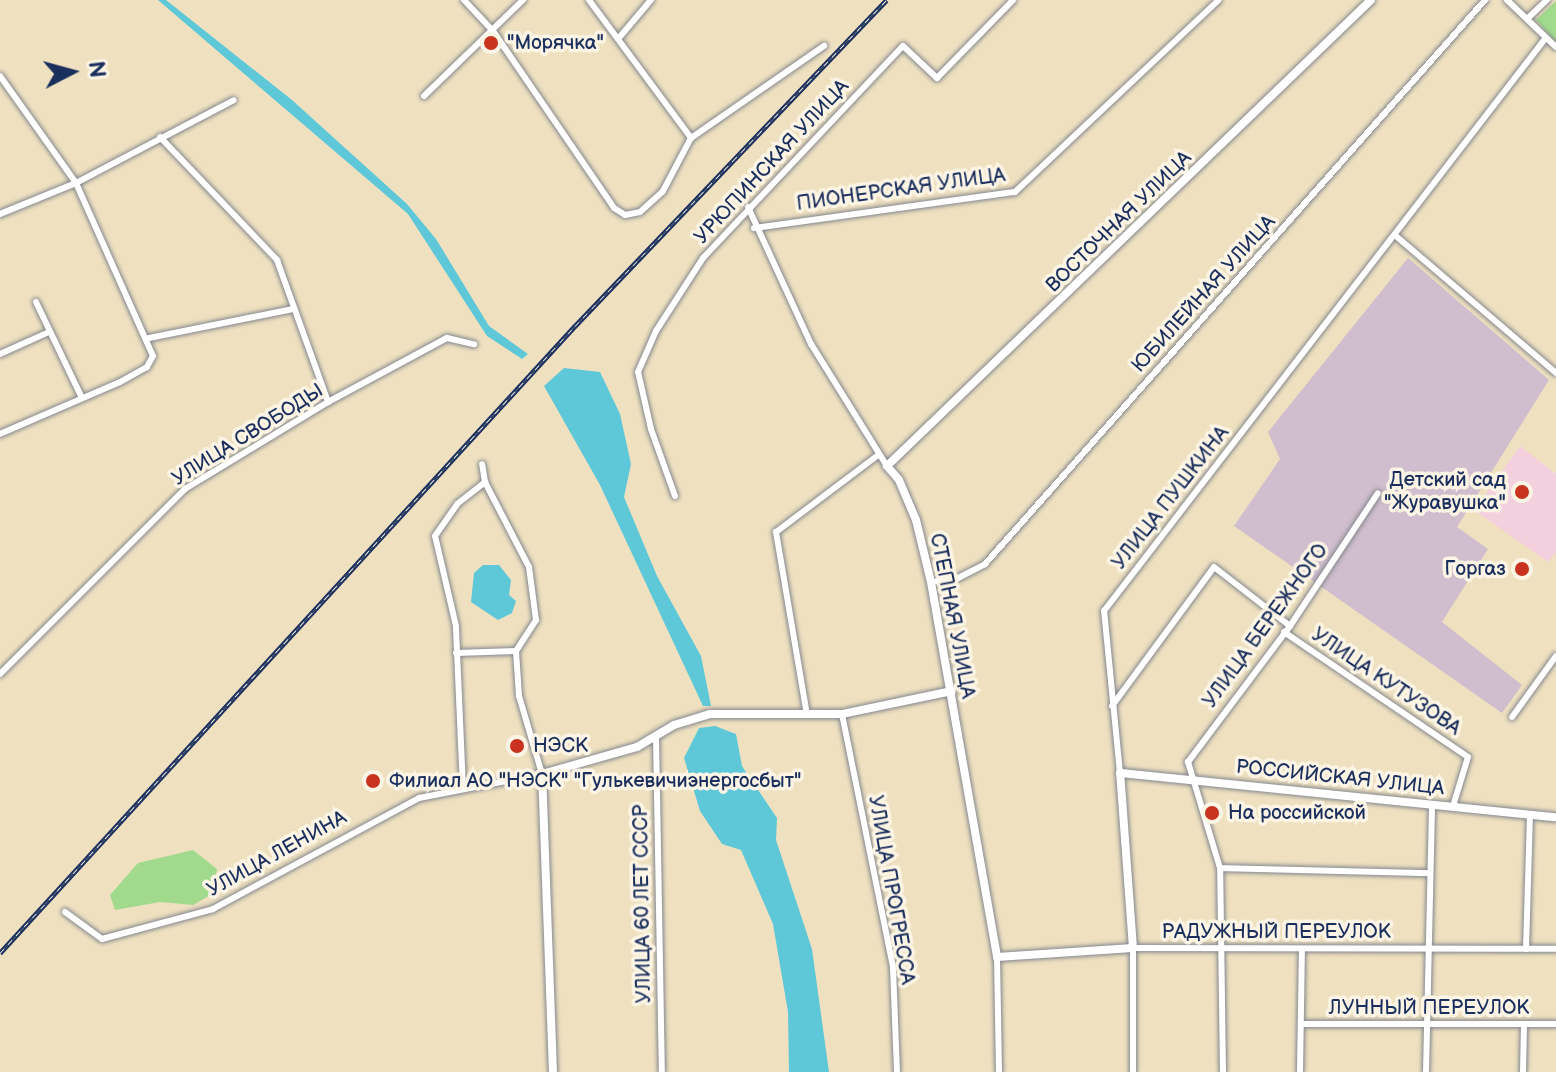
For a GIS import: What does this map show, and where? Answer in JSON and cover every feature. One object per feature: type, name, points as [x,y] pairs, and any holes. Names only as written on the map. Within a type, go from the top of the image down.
[{"type":"street","points":[[464,0],[493,31],[614,208],[625,215],[640,212],[663,191],[691,138],[824,46]]},
{"type":"street","points":[[424,96],[523,0]]},
{"type":"street","points":[[589,0],[691,138]]},
{"type":"street","points":[[618,39],[651,0]]},
{"type":"street","name":"УРЮПИНСКАЯ УЛИЦА","points":[[675,496],[641,394],[641,360],[703,258],[903,46],[937,78],[1013,0]]},
{"type":"street","name":"ПИОНЕРСКАЯ УЛИЦА","points":[[754,228],[1015,192],[1219,0]]},
{"type":"street","name":"ВОСТОЧНАЯ УЛИЦА","points":[[887,466],[1371,0]]},
{"type":"street","name":"ЮБИЛЕЙНАЯ УЛИЦА","points":[[931,582],[958,578],[985,564],[1485,0]]},
{"type":"street","points":[[1507,0],[1556,47]]},
{"type":"street","points":[[1527,19],[1547,0]]},
{"type":"street","name":"УЛИЦА ПУШКИНА","points":[[1133,1072],[1133,948],[1104,611],[1397,237],[1545,39]]},
{"type":"street","points":[[0,76],[76,183],[149,338],[153,356],[147,367],[0,434]]},
{"type":"street","points":[[0,214],[76,183],[234,100]]},
{"type":"street","points":[[160,137],[277,260],[328,402]]},
{"type":"street","name":"СТЕПНАЯ УЛИЦА","points":[[748,207],[754,228],[811,344],[877,456],[899,480],[916,520],[952,691],[997,957],[999,1072]]},
{"type":"street","points":[[1397,237],[1556,373]]},
{"type":"street","points":[[36,302],[82,398]]},
{"type":"street","points":[[149,338],[293,309]]},
{"type":"street","points":[[0,354],[49,332]]},
{"type":"street","name":"УЛИЦА СВОБОДЫ","points":[[0,674],[185,489],[328,402],[447,338],[474,344]]},
{"type":"street","points":[[808,717],[776,532],[877,456]]},
{"type":"street","points":[[482,464],[485,482],[529,567],[536,620],[516,651],[519,696],[542,774],[553,1072]]},
{"type":"street","points":[[463,789],[456,626],[435,536],[457,504],[485,482]]},
{"type":"street","name":"УЛИЦА БЕРЕЖНОГО","points":[[1189,779],[1188,762],[1290,626],[1378,493]]},
{"type":"street","name":"УЛИЦА КУТУЗОВА","points":[[1112,706],[1214,567],[1290,626]]},
{"type":"street","name":"УЛИЦА КУТУЗОВА","points":[[1284,632],[1468,757],[1453,806]]},
{"type":"street","points":[[456,653],[516,651]]},
{"type":"street","points":[[1512,717],[1556,656]]},
{"type":"street","name":"УЛИЦА ЛЕНИНА","points":[[65,912],[102,939],[213,909],[371,820],[419,798],[605,758],[710,714],[808,717],[842,714],[952,691]]},
{"type":"street","name":"УЛИЦА ПРОГРЕССА","points":[[842,714],[893,968],[897,1072]]},
{"type":"street","name":"УЛИЦА 60 ЛЕТ СССР","points":[[656,736],[662,1072]]},
{"type":"street","name":"РОССИЙСКАЯ УЛИЦА","points":[[1120,773],[1555,815]]},
{"type":"street","points":[[1189,779],[1220,868],[1223,1072]]},
{"type":"street","points":[[1426,1072],[1428,873],[1432,804]]},
{"type":"street","points":[[1526,949],[1530,814]]},
{"type":"street","points":[[1220,868],[1428,873]]},
{"type":"street","name":"РАДУЖНЫЙ ПЕРЕУЛОК","points":[[997,957],[1133,948],[1556,949]]},
{"type":"street","points":[[1300,1072],[1302,949]]},
{"type":"street","name":"ЛУННЫЙ ПЕРЕУЛОК","points":[[1301,1024],[1556,1024]]},
{"type":"street","points":[[1523,1072],[1524,1024]]},
{"type":"shaded area","points":[[1408,258],[1549,380],[1457,527],[1488,549],[1442,622],[1522,685],[1502,713],[1234,526],[1280,459],[1268,432]]},
{"type":"shaded area","name":"Детский сад \"Журавушка\"","points":[[1520,446],[1556,474],[1556,552],[1548,562],[1474,510]]},
{"type":"green space","points":[[1556,1],[1556,43],[1536,20]]},
{"type":"green space","points":[[193,850],[217,869],[212,894],[193,905],[160,902],[115,910],[110,895],[138,863]]},
{"type":"water","points":[[158,0],[166,0],[292,100],[407,204],[436,239],[489,326],[528,354],[522,359],[487,336],[408,214]]},
{"type":"water","points":[[564,368],[600,372],[620,414],[631,464],[624,497],[657,576],[701,656],[711,706],[703,706],[600,485],[544,386]]},
{"type":"water","points":[[483,565],[499,565],[511,580],[509,595],[516,601],[512,613],[498,620],[471,602],[474,573]]},
{"type":"water","points":[[715,726],[736,734],[742,766],[777,818],[776,840],[812,949],[829,1072],[789,1072],[788,1012],[773,924],[741,850],[722,844],[700,811],[684,758],[699,728]]},
{"type":"railway","points":[[0,953],[575,326],[887,0]]},
{"type":"place","name":"\"Морячка\"","points":[[491,43]]},
{"type":"place","name":"Детский сад \"Журавушка\"","points":[[1522,492]]},
{"type":"place","name":"Горгаз","points":[[1522,569]]},
{"type":"place","name":"НЭСК","points":[[517,746]]},
{"type":"place","name":"Филиал АО \"НЭСК\" \"Гулькевичиэнергосбыт\"","points":[[373,781]]},
{"type":"place","name":"На российской","points":[[1212,813]]}]
